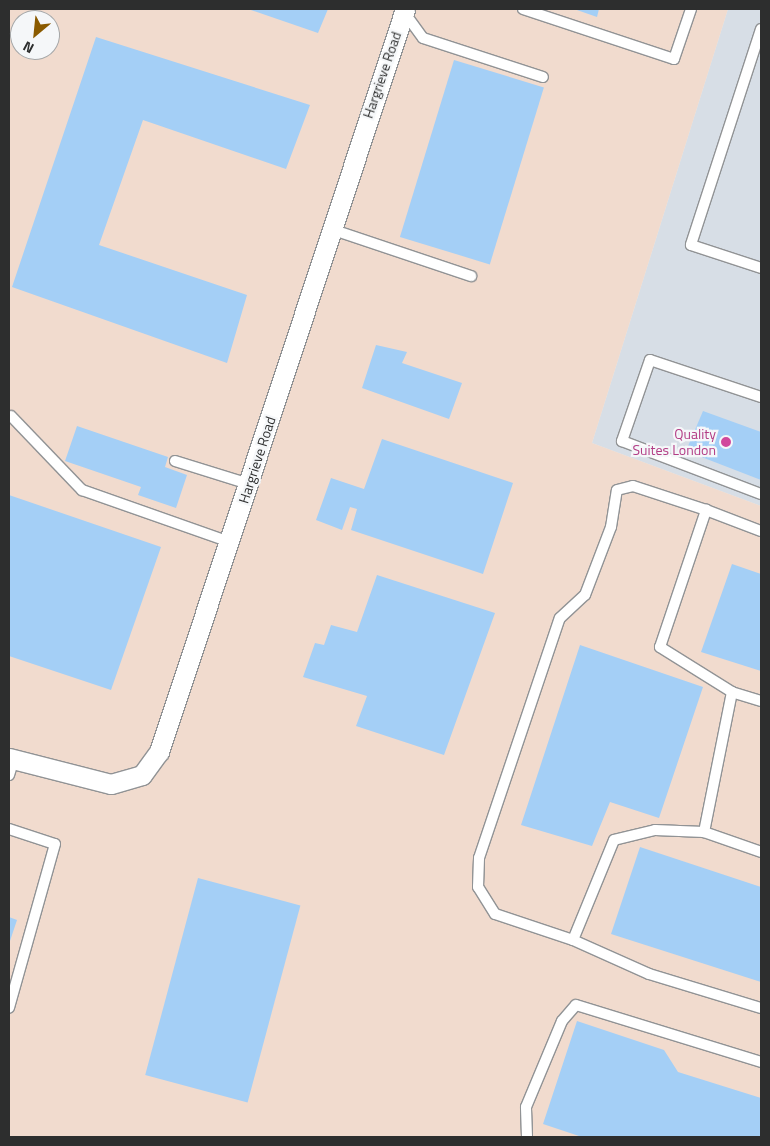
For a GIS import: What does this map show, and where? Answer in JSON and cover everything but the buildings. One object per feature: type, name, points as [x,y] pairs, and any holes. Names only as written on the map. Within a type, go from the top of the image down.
[{"type":"street","name":"Hargrieve Road","points":[[11,764],[111,784],[142,775],[159,752],[177,707],[331,229],[405,10]]},
{"type":"lane","points":[[524,9],[674,59],[691,9]]},
{"type":"lane","points":[[405,10],[414,30],[428,40],[543,77]]},
{"type":"lane","points":[[761,29],[691,245],[761,268]]},
{"type":"lane","points":[[331,229],[471,276]]},
{"type":"lane","points":[[761,397],[650,360],[622,441],[761,494]]},
{"type":"lane","points":[[10,416],[82,490],[230,542]]},
{"type":"lane","points":[[175,461],[249,484]]},
{"type":"lane","points":[[761,531],[706,510],[632,486],[617,490],[611,526],[585,595],[560,618],[479,858],[478,887],[495,914],[573,940],[648,974],[761,1008]]},
{"type":"lane","points":[[706,510],[660,647],[732,692],[761,701]]},
{"type":"lane","points":[[704,832],[732,692]]},
{"type":"lane","points":[[9,830],[55,844],[9,1008]]},
{"type":"lane","points":[[573,940],[614,840],[655,830],[704,832],[761,852]]},
{"type":"lane","points":[[527,1137],[526,1107],[562,1021],[576,1004],[761,1062]]},
{"type":"shaded area","points":[[9,9],[728,9],[592,443],[761,506],[761,1137],[9,1137]]},
{"type":"shaded area","points":[[728,9],[761,9],[761,506],[592,443]]},
{"type":"place","name":"Quality Suites London","points":[[726,442]]}]
